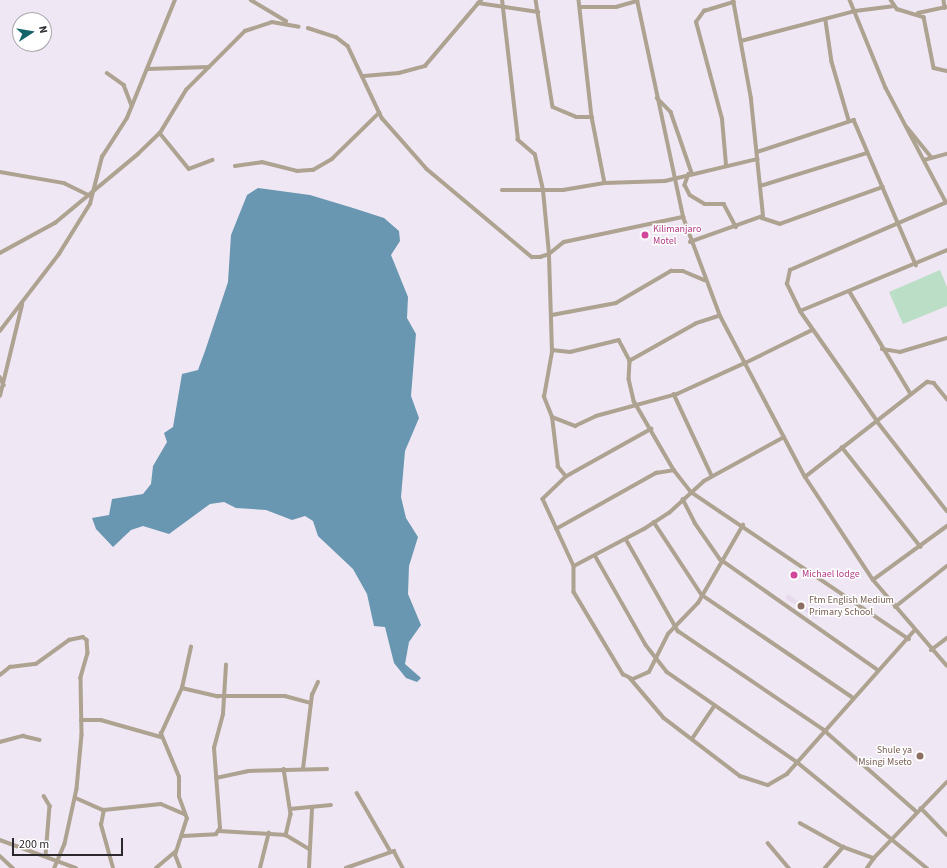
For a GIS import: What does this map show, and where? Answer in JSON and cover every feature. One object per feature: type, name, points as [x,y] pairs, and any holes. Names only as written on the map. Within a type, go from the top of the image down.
[{"type":"street","points":[[0,331],[59,254],[96,189],[102,157],[132,107],[175,0]]},
{"type":"street","points":[[251,0],[288,23],[299,27]]},
{"type":"street","points":[[502,0],[518,140],[535,155],[543,190],[549,254],[552,315],[552,350],[544,396],[552,417],[557,463],[566,477]]},
{"type":"street","points":[[536,0],[553,107],[576,117],[592,117]]},
{"type":"street","points":[[579,0],[581,7],[592,117],[605,183]]},
{"type":"street","points":[[850,0],[886,88],[946,202],[790,270],[787,284],[800,312],[812,330],[877,421],[947,511]]},
{"type":"street","points":[[891,0],[893,6]]},
{"type":"street","points":[[741,41],[826,21],[855,11],[893,6],[918,13],[946,7],[944,0]]},
{"type":"street","points":[[364,76],[399,73],[425,66],[480,1],[538,12]]},
{"type":"street","points":[[581,7],[616,7],[637,1],[683,217],[690,242],[704,280],[720,316],[805,477],[874,580],[914,631],[947,666]]},
{"type":"street","points":[[726,164],[722,119],[696,22],[700,14],[733,1],[741,41],[757,152],[762,218]]},
{"type":"street","points":[[918,13],[926,22],[934,68],[947,71]]},
{"type":"street","points":[[826,21],[832,62],[849,120],[856,124],[867,153],[899,223],[916,265]]},
{"type":"street","points":[[0,252],[39,233],[89,195],[160,134],[186,90],[253,26],[288,23]]},
{"type":"street","points":[[308,28],[342,40],[354,52],[379,113],[427,168],[532,257],[549,254],[564,242],[683,217]]},
{"type":"street","points":[[147,69],[210,67]]},
{"type":"street","points":[[107,73],[124,85],[132,107]]},
{"type":"street","points":[[657,98],[671,112],[690,174],[684,184],[690,195],[705,204],[724,204],[736,227]]},
{"type":"street","points":[[235,166],[262,162],[297,171],[313,170],[332,159],[379,113]]},
{"type":"street","points":[[757,152],[849,120]]},
{"type":"street","points":[[906,126],[931,157]]},
{"type":"street","points":[[160,134],[189,169],[212,160]]},
{"type":"street","points":[[760,186],[867,153]]},
{"type":"street","points":[[924,160],[947,154]]},
{"type":"street","points":[[502,190],[543,190],[605,183],[674,179],[726,164],[757,159]]},
{"type":"street","points":[[0,172],[64,183],[89,195]]},
{"type":"street","points":[[690,242],[762,218],[780,224],[883,187]]},
{"type":"street","points":[[800,312],[916,265],[947,250]]},
{"type":"street","points":[[552,315],[616,303],[670,271],[683,271],[704,280]]},
{"type":"street","points":[[850,292],[882,349],[911,394]]},
{"type":"street","points":[[0,396],[4,386],[22,303]]},
{"type":"street","points":[[630,361],[696,324],[720,316]]},
{"type":"street","points":[[552,417],[575,426],[596,416],[674,394],[745,363],[812,330]]},
{"type":"street","points":[[882,349],[900,352],[947,338]]},
{"type":"street","points":[[552,350],[570,352],[619,340],[630,361],[630,387],[637,405],[674,470],[691,492],[743,525],[910,639]]},
{"type":"street","points":[[0,377],[4,386]]},
{"type":"street","points":[[805,477],[911,394],[930,381],[947,399]]},
{"type":"street","points":[[674,394],[712,476]]},
{"type":"street","points":[[652,429],[566,477],[543,499],[574,566],[574,592],[615,665],[630,678],[647,702],[692,739],[740,776],[764,786],[777,782],[797,762],[852,697],[910,639],[914,631]]},
{"type":"street","points":[[574,566],[596,557],[654,522],[712,476],[784,437]]},
{"type":"street","points":[[842,447],[921,547]]},
{"type":"street","points":[[556,529],[655,474],[674,470]]},
{"type":"street","points":[[683,498],[695,523],[720,559],[878,670]]},
{"type":"street","points":[[654,522],[702,595],[852,697]]},
{"type":"street","points":[[630,678],[643,676],[656,660],[675,627],[702,595],[720,559],[743,525]]},
{"type":"street","points":[[874,580],[921,547],[947,526]]},
{"type":"street","points":[[626,539],[675,627],[824,730],[917,812]]},
{"type":"street","points":[[596,557],[656,660],[667,672],[714,706],[797,762],[891,841],[927,868]]},
{"type":"street","points":[[895,607],[947,566]]},
{"type":"street","points":[[0,675],[10,667],[36,664],[69,640],[84,637],[88,648],[81,674],[81,720],[76,798],[55,868]]},
{"type":"street","points":[[931,650],[947,638]]},
{"type":"street","points":[[156,868],[175,852],[183,836],[185,814],[179,796],[179,777],[161,737],[182,688],[192,647]]},
{"type":"street","points":[[219,831],[214,748],[224,696],[226,665]]},
{"type":"street","points":[[303,769],[311,703],[318,682]]},
{"type":"street","points":[[182,688],[224,696],[284,696],[311,703]]},
{"type":"street","points":[[692,739],[714,706]]},
{"type":"street","points":[[81,720],[101,720],[161,737]]},
{"type":"street","points":[[0,742],[23,736],[40,740]]},
{"type":"street","points":[[216,778],[284,769],[327,768]]},
{"type":"street","points":[[284,769],[290,809],[286,835]]},
{"type":"street","points":[[867,868],[874,858],[947,782]]},
{"type":"street","points":[[357,792],[361,804],[391,852]]},
{"type":"street","points":[[44,796],[50,806],[46,856]]},
{"type":"street","points":[[76,798],[103,810],[161,804],[185,814]]},
{"type":"street","points":[[290,809],[331,805]]},
{"type":"street","points":[[309,868],[312,808]]},
{"type":"street","points":[[921,808],[947,835]]},
{"type":"street","points":[[103,810],[101,825],[113,868]]},
{"type":"street","points":[[800,823],[843,847],[874,858]]},
{"type":"street","points":[[183,836],[219,831],[269,833],[286,835],[309,849]]},
{"type":"street","points":[[260,868],[269,833]]},
{"type":"street","points":[[0,840],[76,868]]},
{"type":"street","points":[[768,843],[789,868]]},
{"type":"street","points":[[826,868],[843,847]]},
{"type":"street","points":[[175,852],[180,868]]},
{"type":"street","points":[[346,868],[391,852],[396,852],[404,868]]},
{"type":"street","points":[[0,856],[13,868]]},
{"type":"shaded area","name":"Ftm English Medium Primary School","points":[[788,594],[815,613],[820,605],[824,608],[816,619],[785,598]]},
{"type":"green space","points":[[940,270],[947,287],[947,306],[903,324],[889,292]]},
{"type":"water","points":[[258,188],[310,195],[353,208],[384,218],[399,231],[400,241],[391,255],[408,297],[407,318],[416,334],[411,396],[419,418],[405,451],[401,497],[406,518],[418,537],[409,566],[408,594],[421,625],[409,642],[405,664],[421,678],[417,682],[406,678],[394,663],[385,627],[374,626],[367,594],[353,569],[318,536],[313,521],[305,516],[292,520],[266,510],[236,508],[224,502],[210,504],[169,534],[143,526],[131,530],[113,547],[96,529],[92,518],[109,515],[112,499],[143,494],[151,484],[153,466],[167,442],[164,433],[173,427],[182,374],[198,370],[228,282],[231,235],[247,195]]},
{"type":"place","name":"Kilimanjaro Motel","points":[[645,235]]},
{"type":"place","name":"Michael lodge","points":[[794,575]]},
{"type":"place","name":"Ftm English Medium Primary School","points":[[801,606]]},
{"type":"place","name":"Shule ya Msingi Mseto","points":[[920,756]]}]
